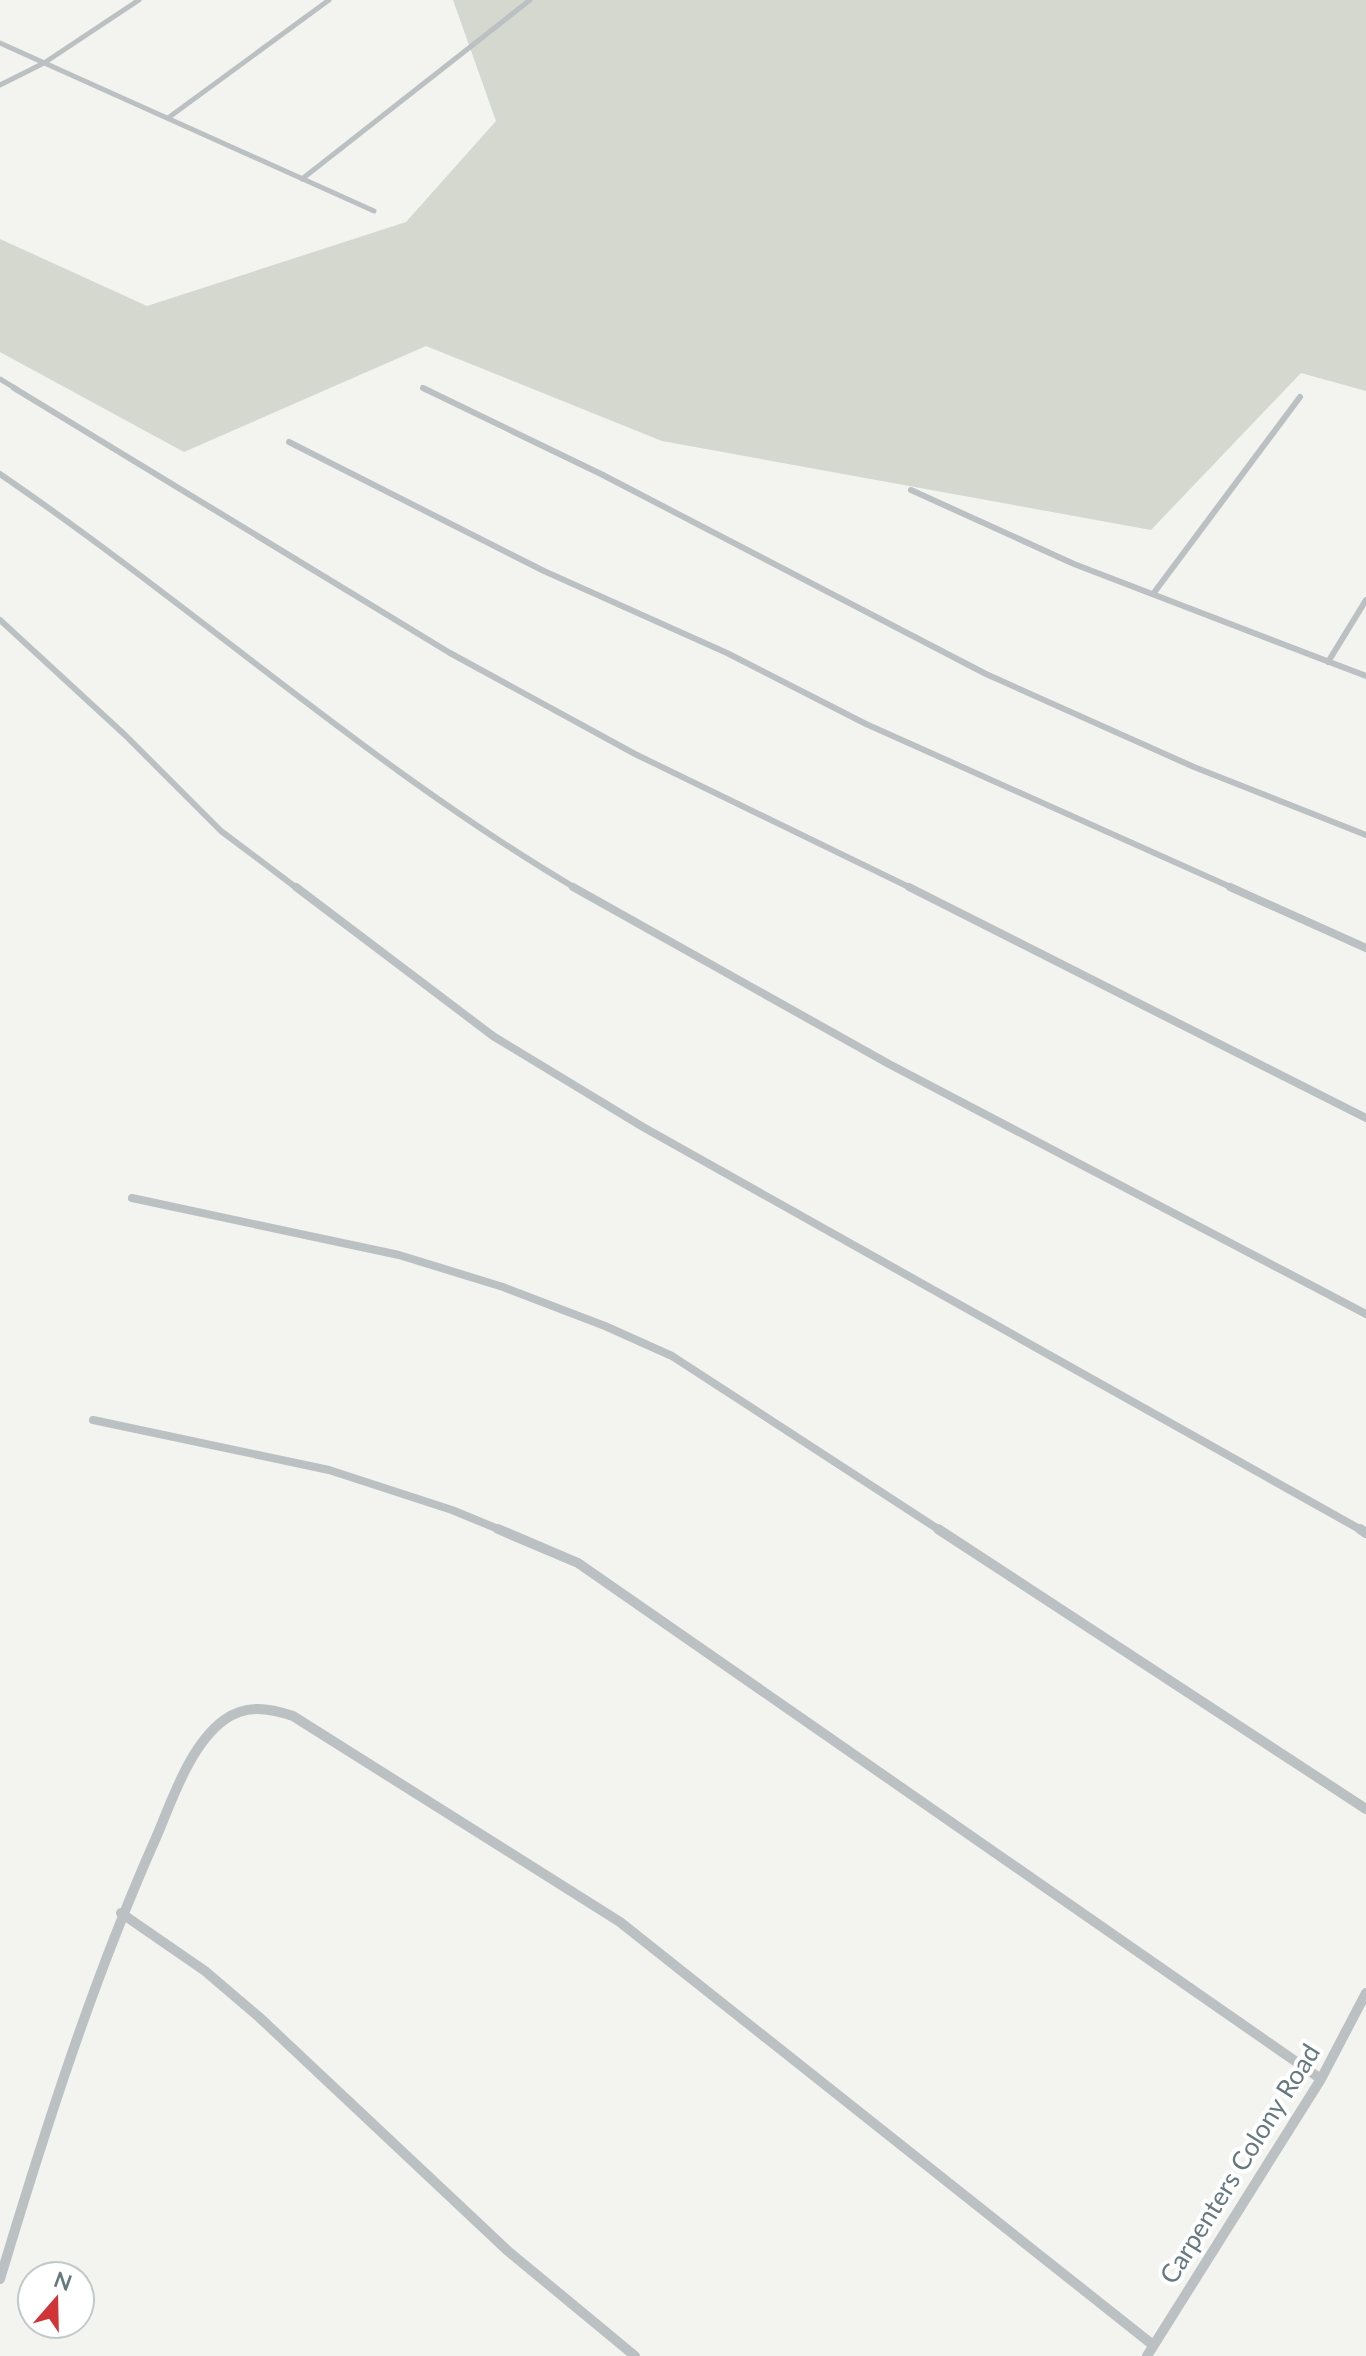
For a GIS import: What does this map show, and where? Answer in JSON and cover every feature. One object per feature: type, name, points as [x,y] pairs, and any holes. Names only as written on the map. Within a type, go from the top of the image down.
[{"type":"street","points":[[0,85],[44,63],[139,0]]},
{"type":"street","points":[[168,118],[329,0]]},
{"type":"street","points":[[302,179],[530,0]]},
{"type":"street","points":[[0,43],[374,211]]},
{"type":"street","points":[[0,379],[450,653],[635,754],[807,836],[1366,1118]]},
{"type":"street","points":[[423,388],[644,496],[986,674],[1194,767],[1366,835]]},
{"type":"street","points":[[1153,594],[1300,397]]},
{"type":"street","points":[[289,442],[544,571],[727,653],[866,724],[1366,948]]},
{"type":"street","points":[[0,474],[133,567],[365,749],[492,838],[616,912],[874,1057],[1366,1314]]},
{"type":"street","points":[[911,490],[1074,564],[1366,676]]},
{"type":"street","points":[[1328,662],[1366,600]]},
{"type":"street","points":[[0,620],[125,735],[221,831],[493,1036],[643,1127],[1366,1533]]},
{"type":"street","points":[[132,1198],[397,1255],[503,1286],[597,1320],[672,1356],[1366,1809]]},
{"type":"street","points":[[93,1420],[329,1470],[452,1510],[578,1563],[1321,2079]]},
{"type":"street","points":[[0,2279],[30,2176],[121,1913],[175,1796],[215,1728],[244,1707],[268,1707],[293,1716],[620,1922],[1150,2350]]},
{"type":"street","points":[[121,1913],[205,1971],[259,2017],[508,2251],[635,2356]]},
{"type":"street","name":"Carpenters Colony Road","points":[[1150,2350],[1321,2079],[1366,1993]]},
{"type":"shaded area","points":[[453,0],[1366,0],[1366,391],[1301,373],[1151,530],[662,441],[426,346],[184,452],[0,352],[0,239],[147,306],[406,222],[496,121]]}]
